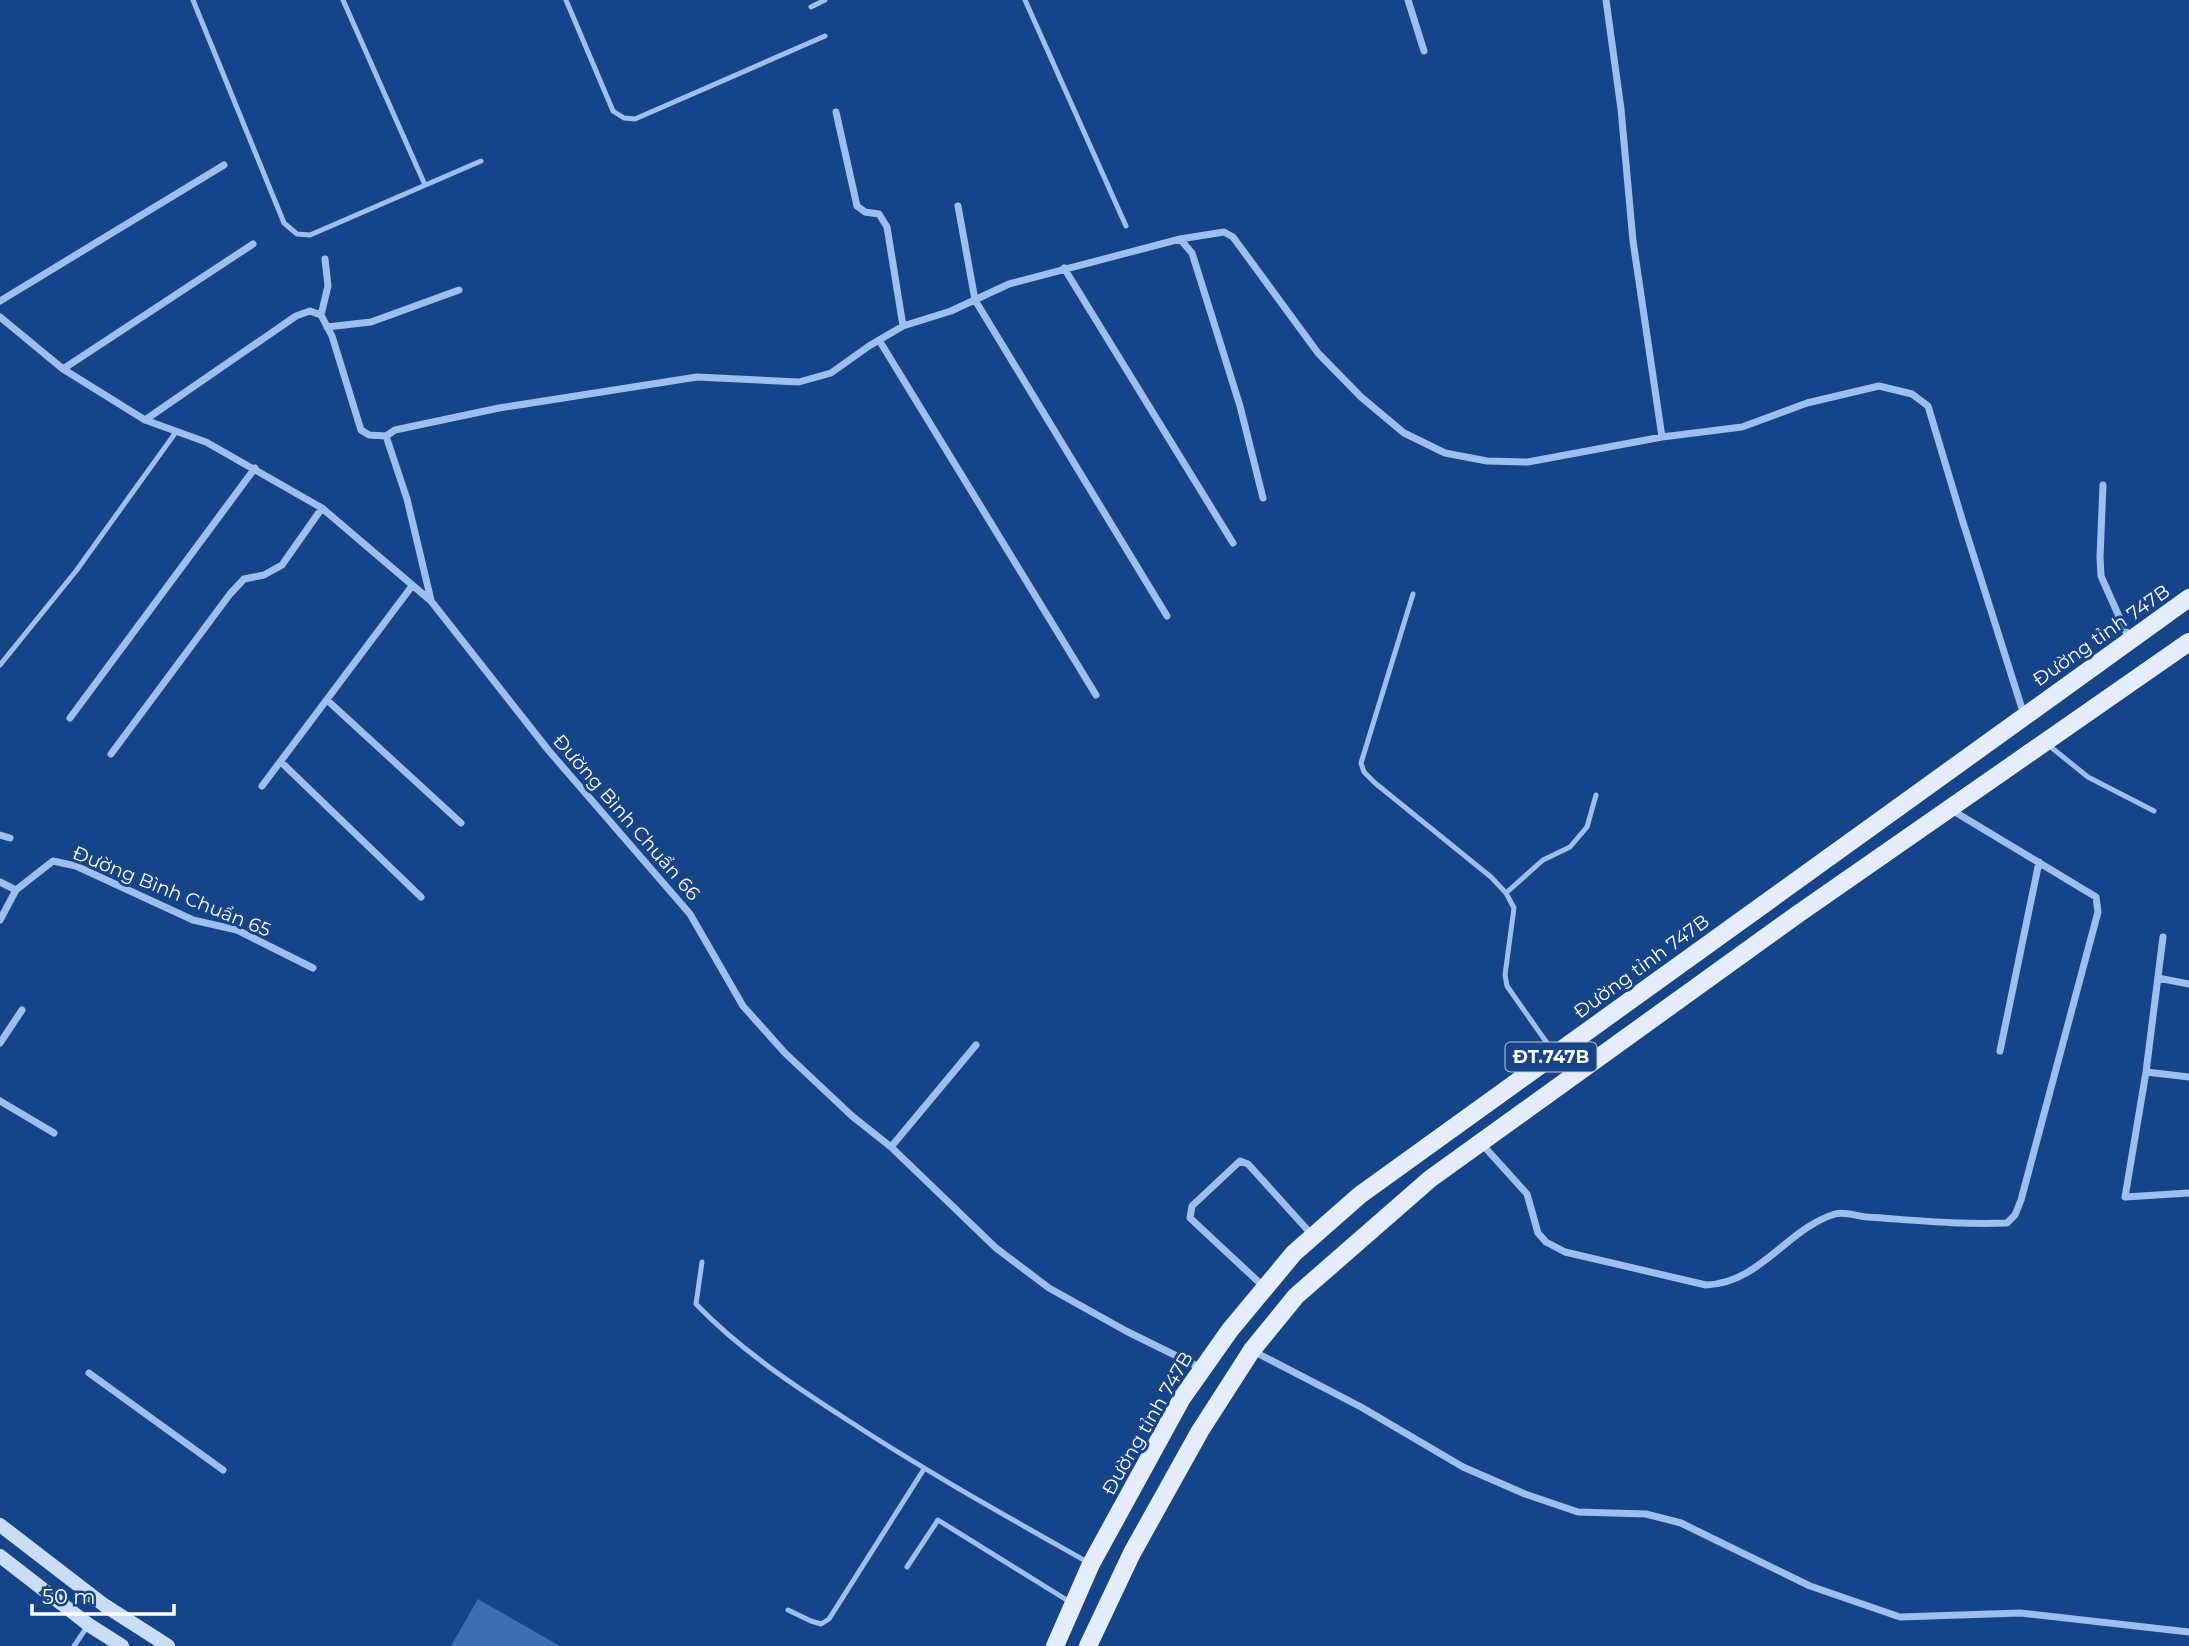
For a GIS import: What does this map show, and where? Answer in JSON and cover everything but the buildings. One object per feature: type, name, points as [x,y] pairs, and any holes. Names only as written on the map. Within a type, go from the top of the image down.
[{"type":"main road","name":"Đường tỉnh 747B","points":[[1055,1646],[1091,1564],[1182,1398],[1230,1330],[1294,1253],[1360,1195],[2189,598]]},
{"type":"main road","name":"ĐT.747B","points":[[1089,1646],[1132,1553],[1200,1431],[1252,1350],[1305,1288],[1430,1179],[1759,942],[2189,642]]},
{"type":"main road","points":[[1743,918],[1759,942]]},
{"type":"main road","points":[[0,1525],[104,1605],[168,1646]]},
{"type":"main road","points":[[0,1556],[89,1625],[122,1646]]},
{"type":"street","points":[[1408,0],[1424,51]]},
{"type":"street","points":[[1606,0],[1621,109],[1633,241],[1662,438]]},
{"type":"street","points":[[836,112],[857,206],[865,212],[879,214],[887,227],[903,326]]},
{"type":"street","points":[[0,301],[224,165]]},
{"type":"street","points":[[958,206],[975,300],[1167,616]]},
{"type":"street","points":[[145,421],[296,316],[310,312],[321,316],[327,327],[361,430],[369,435],[386,436],[394,430],[499,408],[697,377],[799,382],[831,373],[903,326],[951,311],[1009,284],[1180,239],[1224,232],[1233,237],[1318,353],[1361,397],[1404,433],[1445,453],[1486,461],[1528,462],[1742,427],[1807,403],[1867,387],[1891,387],[1919,398],[1928,406],[2024,715]]},
{"type":"street","points":[[1180,239],[1192,253],[1240,406],[1264,498]]},
{"type":"street","points":[[64,369],[253,244]]},
{"type":"street","points":[[321,316],[328,286],[325,259]]},
{"type":"street","points":[[1064,268],[1233,543]]},
{"type":"street","points":[[327,327],[339,328],[371,322],[459,290]]},
{"type":"street","name":"Đường Bình Chuẩn 66","points":[[1,320],[64,369],[145,421],[206,442],[322,508],[431,601],[549,751],[690,914],[743,1006],[785,1053],[852,1116],[891,1147],[996,1248],[1049,1287],[1126,1331],[1202,1369]]},
{"type":"street","points":[[879,340],[1096,695]]},
{"type":"street","points":[[386,436],[407,499],[431,601]]},
{"type":"street","points":[[70,718],[255,468]]},
{"type":"street","points":[[2103,485],[2099,556],[2101,576],[2130,640]]},
{"type":"street","points":[[111,754],[230,594],[244,579],[264,575],[282,565],[322,508]]},
{"type":"street","points":[[262,786],[412,586]]},
{"type":"street","points":[[327,700],[461,822]]},
{"type":"street","points":[[281,762],[421,897]]},
{"type":"street","points":[[1480,1143],[1527,1194],[1538,1233],[1546,1242],[1565,1252],[1706,1285],[1735,1280],[1819,1219],[1839,1212],[1860,1217],[2007,1223],[2015,1215],[2021,1200],[2098,912],[2096,897],[1950,808]]},
{"type":"street","points":[[0,835],[10,838]]},
{"type":"street","name":"Đường Bình Chuẩn 65","points":[[0,920],[16,890],[53,861],[76,866],[193,920],[237,930],[313,968]]},
{"type":"street","points":[[2000,1051],[2039,862]]},
{"type":"street","points":[[0,882],[16,890]]},
{"type":"street","points":[[2163,937],[2146,1072],[2125,1197],[2189,1194]]},
{"type":"street","points":[[2158,978],[2189,984]]},
{"type":"street","points":[[0,1043],[22,1010]]},
{"type":"street","points":[[891,1147],[976,1045]]},
{"type":"street","points":[[2146,1072],[2189,1077]]},
{"type":"street","points":[[0,1101],[54,1133]]},
{"type":"street","points":[[1265,1288],[1189,1218],[1192,1206],[1199,1198],[1240,1161],[1248,1164],[1313,1236]]},
{"type":"street","points":[[1252,1350],[1361,1407],[1463,1467],[1525,1494],[1578,1512],[1646,1514],[1681,1523],[1810,1586],[1900,1617],[2020,1613],[2189,1632]]},
{"type":"street","points":[[89,1373],[223,1470]]},
{"type":"lane","points":[[193,0],[284,223],[292,232],[310,235],[481,161]]},
{"type":"lane","points":[[343,0],[425,185]]},
{"type":"lane","points":[[566,0],[613,111],[624,118],[635,119],[825,36]]},
{"type":"lane","points":[[811,7],[825,0]]},
{"type":"lane","points":[[1025,0],[1126,226]]},
{"type":"lane","points":[[0,665],[76,570],[176,432]]},
{"type":"lane","points":[[1413,594],[1361,763],[1364,772],[1375,783],[1506,892],[1514,908],[1507,986],[1555,1054]]},
{"type":"lane","points":[[2045,742],[2088,777],[2154,811]]},
{"type":"lane","points":[[1506,892],[1543,860],[1570,846],[1587,827],[1596,795]]},
{"type":"lane","points":[[702,1262],[696,1304],[712,1321],[795,1387],[924,1469],[1091,1564]]},
{"type":"lane","points":[[788,1610],[811,1622],[821,1624],[829,1619],[924,1469]]},
{"type":"lane","points":[[906,1567],[938,1520],[1073,1604]]},
{"type":"lane","points":[[74,1646],[89,1625]]}]
